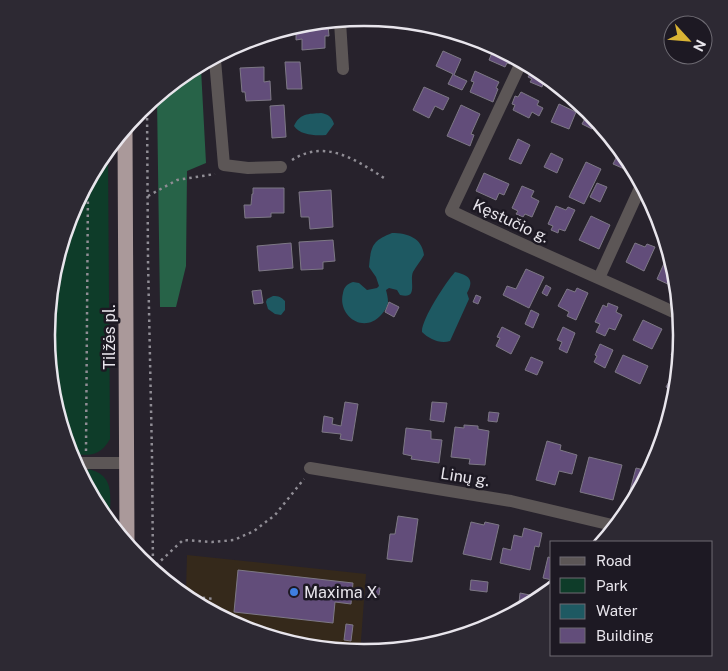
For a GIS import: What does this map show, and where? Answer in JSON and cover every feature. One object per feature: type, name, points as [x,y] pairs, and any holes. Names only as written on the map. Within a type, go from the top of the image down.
[{"type":"highway","name":"Tilžės pl.","points":[[125,139],[127,534]]},
{"type":"street","points":[[340,27],[343,69]]},
{"type":"street","points":[[215,64],[224,165],[248,168],[281,167]]},
{"type":"street","name":"Kęstučio g.","points":[[519,68],[451,211],[673,312]]},
{"type":"street","points":[[599,278],[638,193]]},
{"type":"street","points":[[82,463],[127,463]]},
{"type":"street","name":"Linų g.","points":[[310,468],[510,500],[609,524]]},
{"type":"path","points":[[147,115],[152,561]]},
{"type":"path","points":[[281,167],[297,157],[317,151],[339,153],[354,159],[384,178]]},
{"type":"path","points":[[148,196],[177,180],[215,174]]},
{"type":"path","points":[[80,458],[88,198]]},
{"type":"path","points":[[157,565],[183,540],[212,542],[234,540],[254,531],[275,515],[302,483],[310,468]]},
{"type":"path","points":[[198,596],[215,599]]},
{"type":"shaded area","points":[[187,555],[366,574],[361,645],[304,639],[265,628],[227,613],[186,589]]},
{"type":"green space","points":[[201,73],[206,163],[187,171],[186,266],[176,307],[160,307],[157,106]]},
{"type":"green space","points":[[108,163],[110,439],[98,452],[88,455],[78,454],[65,416],[55,356],[55,315],[65,255],[71,236],[96,181]]},
{"type":"green space","points":[[88,469],[97,472],[107,481],[110,494],[110,511],[96,490],[88,474]]},
{"type":"water","points":[[321,113],[329,116],[334,124],[326,135],[304,133],[294,126],[302,116]]},
{"type":"water","points":[[392,233],[409,235],[423,249],[424,255],[413,272],[411,292],[406,296],[400,295],[397,290],[389,288],[386,290],[388,304],[382,314],[374,321],[359,323],[353,320],[344,309],[342,301],[344,289],[353,282],[359,283],[367,290],[379,286],[376,277],[369,267],[372,249],[376,242]]},
{"type":"water","points":[[455,272],[469,278],[470,284],[467,293],[469,299],[450,341],[431,339],[422,332],[425,319]]},
{"type":"water","points":[[273,296],[280,297],[285,301],[285,310],[281,315],[275,314],[268,309],[267,299]]},
{"type":"building","points":[[328,29],[329,36],[325,36],[325,48],[302,50],[302,39],[296,40],[296,34]]},
{"type":"building","points":[[443,51],[461,59],[454,75],[467,81],[462,90],[448,84],[453,74],[436,66]]},
{"type":"building","points":[[492,54],[510,63],[507,63],[505,67],[489,60]]},
{"type":"building","points":[[285,62],[300,62],[302,89],[287,89]]},
{"type":"building","points":[[264,67],[264,82],[270,81],[271,100],[246,101],[245,92],[242,92],[240,68]]},
{"type":"building","points":[[475,71],[499,82],[493,102],[470,92],[474,82],[471,81]]},
{"type":"building","points":[[530,74],[545,85],[543,84],[542,87],[530,82],[532,79],[528,77]]},
{"type":"building","points":[[424,87],[449,98],[443,110],[435,106],[429,118],[413,110]]},
{"type":"building","points":[[521,92],[539,101],[537,105],[543,108],[539,116],[532,112],[529,118],[513,110],[515,105],[512,104],[515,96],[518,97]]},
{"type":"building","points":[[559,104],[576,112],[569,129],[551,122]]},
{"type":"building","points":[[284,105],[286,137],[272,138],[270,106]]},
{"type":"building","points":[[461,105],[480,114],[471,134],[474,135],[470,146],[447,136]]},
{"type":"building","points":[[585,119],[593,127],[592,129],[582,124]]},
{"type":"building","points":[[518,139],[530,145],[521,164],[509,159]]},
{"type":"building","points":[[551,153],[563,159],[557,173],[544,167]]},
{"type":"building","points":[[616,157],[624,169],[613,164]]},
{"type":"building","points":[[586,162],[601,169],[584,204],[569,197]]},
{"type":"building","points":[[484,173],[509,184],[504,195],[499,193],[496,200],[476,191]]},
{"type":"building","points":[[597,183],[607,187],[600,202],[590,197]]},
{"type":"building","points":[[522,186],[534,191],[531,197],[539,201],[532,217],[525,214],[523,217],[516,214],[518,211],[512,208]]},
{"type":"building","points":[[253,188],[284,188],[284,213],[271,213],[271,217],[245,218],[244,205],[251,205]]},
{"type":"building","points":[[331,190],[333,227],[310,229],[309,217],[301,217],[299,192]]},
{"type":"building","points":[[556,206],[566,210],[568,207],[575,210],[565,231],[559,229],[558,233],[551,230],[553,226],[548,224]]},
{"type":"building","points":[[591,216],[610,225],[599,249],[579,240]]},
{"type":"building","points":[[333,240],[335,261],[323,262],[323,269],[301,270],[299,242]]},
{"type":"building","points":[[291,243],[293,268],[259,271],[257,246]]},
{"type":"building","points":[[635,243],[645,247],[647,244],[655,247],[644,271],[626,262]]},
{"type":"building","points":[[664,262],[669,285],[657,279]]},
{"type":"building","points":[[526,269],[544,277],[529,308],[503,295],[507,286],[516,289]]},
{"type":"building","points":[[546,285],[551,288],[547,296],[542,293]]},
{"type":"building","points":[[577,288],[588,293],[576,320],[567,316],[569,312],[558,306],[567,289],[575,292]]},
{"type":"building","points":[[261,290],[263,303],[254,304],[252,291]]},
{"type":"building","points":[[476,295],[481,297],[478,304],[473,302]]},
{"type":"building","points":[[389,302],[399,307],[394,317],[385,312]]},
{"type":"building","points":[[608,303],[618,307],[616,312],[622,315],[615,330],[609,328],[605,336],[596,332],[600,324],[595,322],[603,305],[607,307]]},
{"type":"building","points":[[531,310],[539,314],[533,328],[525,324]]},
{"type":"building","points":[[643,320],[662,329],[652,349],[633,340]]},
{"type":"building","points":[[502,327],[520,336],[511,354],[496,346],[500,338],[497,337]]},
{"type":"building","points":[[563,327],[575,333],[567,353],[559,349],[562,342],[557,340]]},
{"type":"building","points":[[600,344],[613,350],[605,368],[594,362]]},
{"type":"building","points":[[623,355],[648,366],[640,384],[615,372]]},
{"type":"building","points":[[531,357],[543,362],[537,375],[525,370]]},
{"type":"building","points":[[345,402],[358,404],[352,441],[340,439],[341,434],[322,432],[324,416],[333,418],[332,424],[341,426]]},
{"type":"building","points":[[432,402],[447,403],[444,422],[430,420]]},
{"type":"building","points":[[489,412],[499,413],[497,422],[488,421]]},
{"type":"building","points":[[464,425],[478,426],[478,429],[489,431],[485,465],[469,464],[470,459],[451,457],[455,427],[464,428]]},
{"type":"building","points":[[406,428],[431,431],[431,439],[442,440],[439,463],[411,459],[412,456],[403,454]]},
{"type":"building","points":[[547,441],[561,445],[560,450],[577,455],[572,474],[559,471],[555,485],[536,480]]},
{"type":"building","points":[[589,457],[622,465],[613,500],[580,492]]},
{"type":"building","points":[[636,468],[642,470],[632,490],[629,494]]},
{"type":"building","points":[[398,516],[418,519],[412,562],[387,559],[390,534],[395,534]]},
{"type":"building","points":[[471,522],[484,525],[485,522],[499,525],[491,560],[463,554]]},
{"type":"building","points":[[524,528],[542,533],[539,547],[535,546],[530,570],[500,563],[503,548],[511,550],[514,535],[522,537]]},
{"type":"building","points":[[548,557],[550,558],[550,580],[543,578]]},
{"type":"building","name":"Maxima X","points":[[238,570],[353,583],[351,604],[335,602],[333,623],[234,612]]},
{"type":"building","points":[[471,580],[488,582],[487,592],[470,590]]},
{"type":"building","points":[[371,587],[380,588],[379,595],[370,593]]},
{"type":"building","points":[[520,593],[530,595],[530,597],[519,603]]},
{"type":"building","points":[[346,624],[353,625],[351,641],[344,640]]},
{"type":"place","name":"Maxima X","points":[[294,592]]}]
